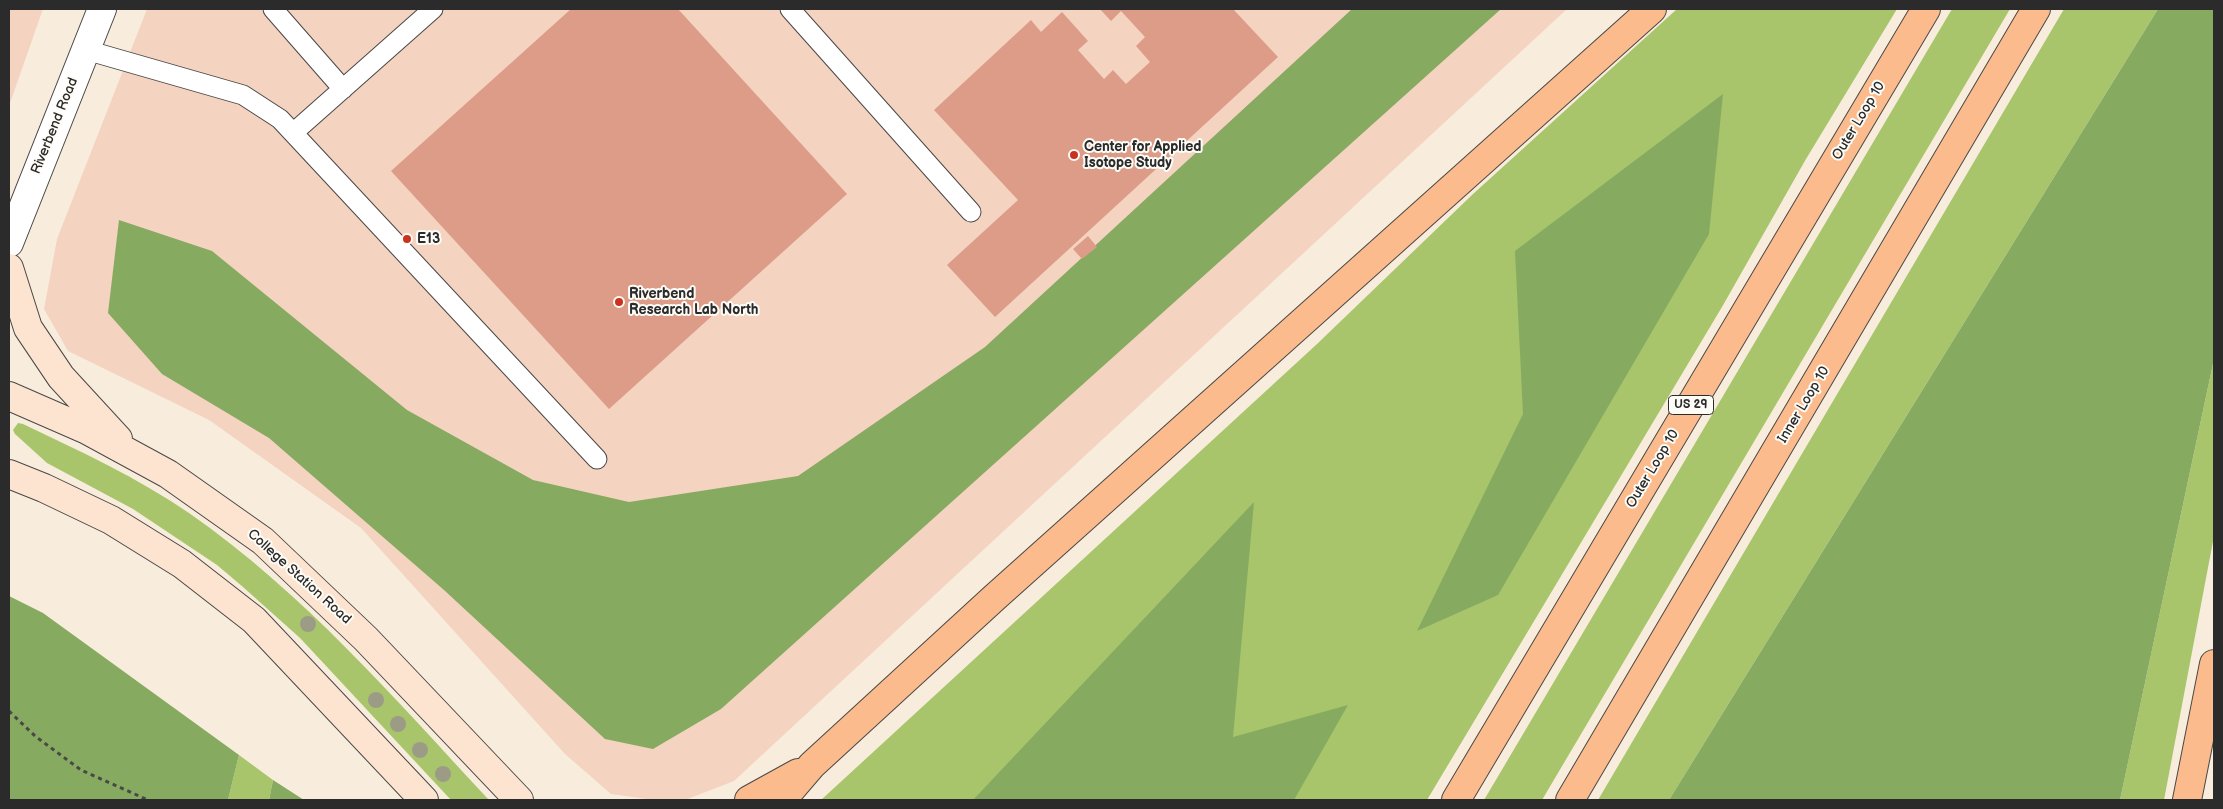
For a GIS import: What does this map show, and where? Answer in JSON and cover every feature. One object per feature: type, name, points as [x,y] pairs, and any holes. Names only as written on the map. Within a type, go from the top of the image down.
[{"type":"highway","points":[[782,800],[812,765],[994,598],[1652,9]]},
{"type":"highway","name":"Outer Loop 10","points":[[1456,800],[1926,9]]},
{"type":"highway","name":"Inner Loop 10","points":[[1570,800],[2036,9]]},
{"type":"highway","points":[[2187,800],[2214,664]]},
{"type":"highway","points":[[749,800],[812,765]]},
{"type":"main road","points":[[9,268],[28,328],[61,377],[133,455]]},
{"type":"main road","name":"College Station Road","points":[[9,396],[87,430],[168,474],[263,541],[366,638],[519,800]]},
{"type":"main road","points":[[9,474],[44,488],[111,520],[182,564],[254,620],[424,800]]},
{"type":"street","name":"Riverbend Road","points":[[9,243],[86,50],[100,9]]},
{"type":"lane","points":[[273,9],[343,89]]},
{"type":"lane","points":[[293,133],[433,9]]},
{"type":"lane","points":[[790,9],[971,212]]},
{"type":"lane","points":[[86,50],[242,95],[280,119],[597,459]]},
{"type":"path","points":[[9,712],[35,736],[81,770],[148,800]]},
{"type":"shaded area","points":[[9,9],[43,9],[9,106]]},
{"type":"shaded area","points":[[147,9],[1567,9],[734,781],[685,800],[654,800],[611,794],[565,754],[361,528],[209,420],[68,351],[44,309],[57,239]]},
{"type":"green space","points":[[1352,9],[1501,9],[721,709],[653,749],[605,739],[444,590],[269,438],[162,374],[108,313],[119,220],[212,251],[407,410],[533,480],[629,502],[798,476],[985,347]]},
{"type":"green space","points":[[1677,9],[1897,9],[1806,159],[1722,307],[1427,800],[821,800],[1317,344],[1473,194]]},
{"type":"green space","points":[[1952,9],[2010,9],[1542,800],[1484,800]]},
{"type":"green space","points":[[2064,9],[2158,9],[1669,800],[1598,800]]},
{"type":"green space","points":[[2158,9],[2214,9],[2214,359],[2120,800],[1669,800]]},
{"type":"green space","points":[[1723,94],[1709,234],[1498,595],[1417,631],[1523,414],[1515,251]]},
{"type":"green space","points":[[2214,359],[2214,536],[2164,800],[2120,800]]},
{"type":"green space","points":[[18,423],[87,455],[150,488],[189,513],[231,544],[310,612],[383,686],[489,800],[451,800],[300,638],[243,587],[217,565],[133,509],[47,463],[15,434],[13,430]]},
{"type":"green space","points":[[1254,502],[1233,737],[1348,705],[1294,800],[973,800]]},
{"type":"green space","points":[[9,596],[43,613],[239,755],[228,800],[9,800]]},
{"type":"green space","points":[[239,755],[273,780],[269,800],[228,800]]},
{"type":"green space","points":[[273,780],[304,800],[269,800]]},
{"type":"building","name":"Riverbend Research Lab North","points":[[571,9],[678,9],[847,194],[609,409],[391,171]]},
{"type":"building","name":"Center for Applied Isotope Study","points":[[1100,9],[1233,9],[1278,57],[995,317],[947,265],[1018,200],[934,110],[1031,20],[1041,32],[1062,12],[1088,41],[1078,50],[1104,79],[1113,70],[1126,84],[1150,62],[1136,46],[1145,37],[1121,11],[1111,21]]},
{"type":"building","points":[[1088,236],[1097,247],[1082,259],[1073,249]]},
{"type":"place","name":"Center for Applied Isotope Study","points":[[1074,155]]},
{"type":"place","name":"E13","points":[[407,239]]},
{"type":"place","name":"Riverbend Research Lab North","points":[[619,302]]}]
